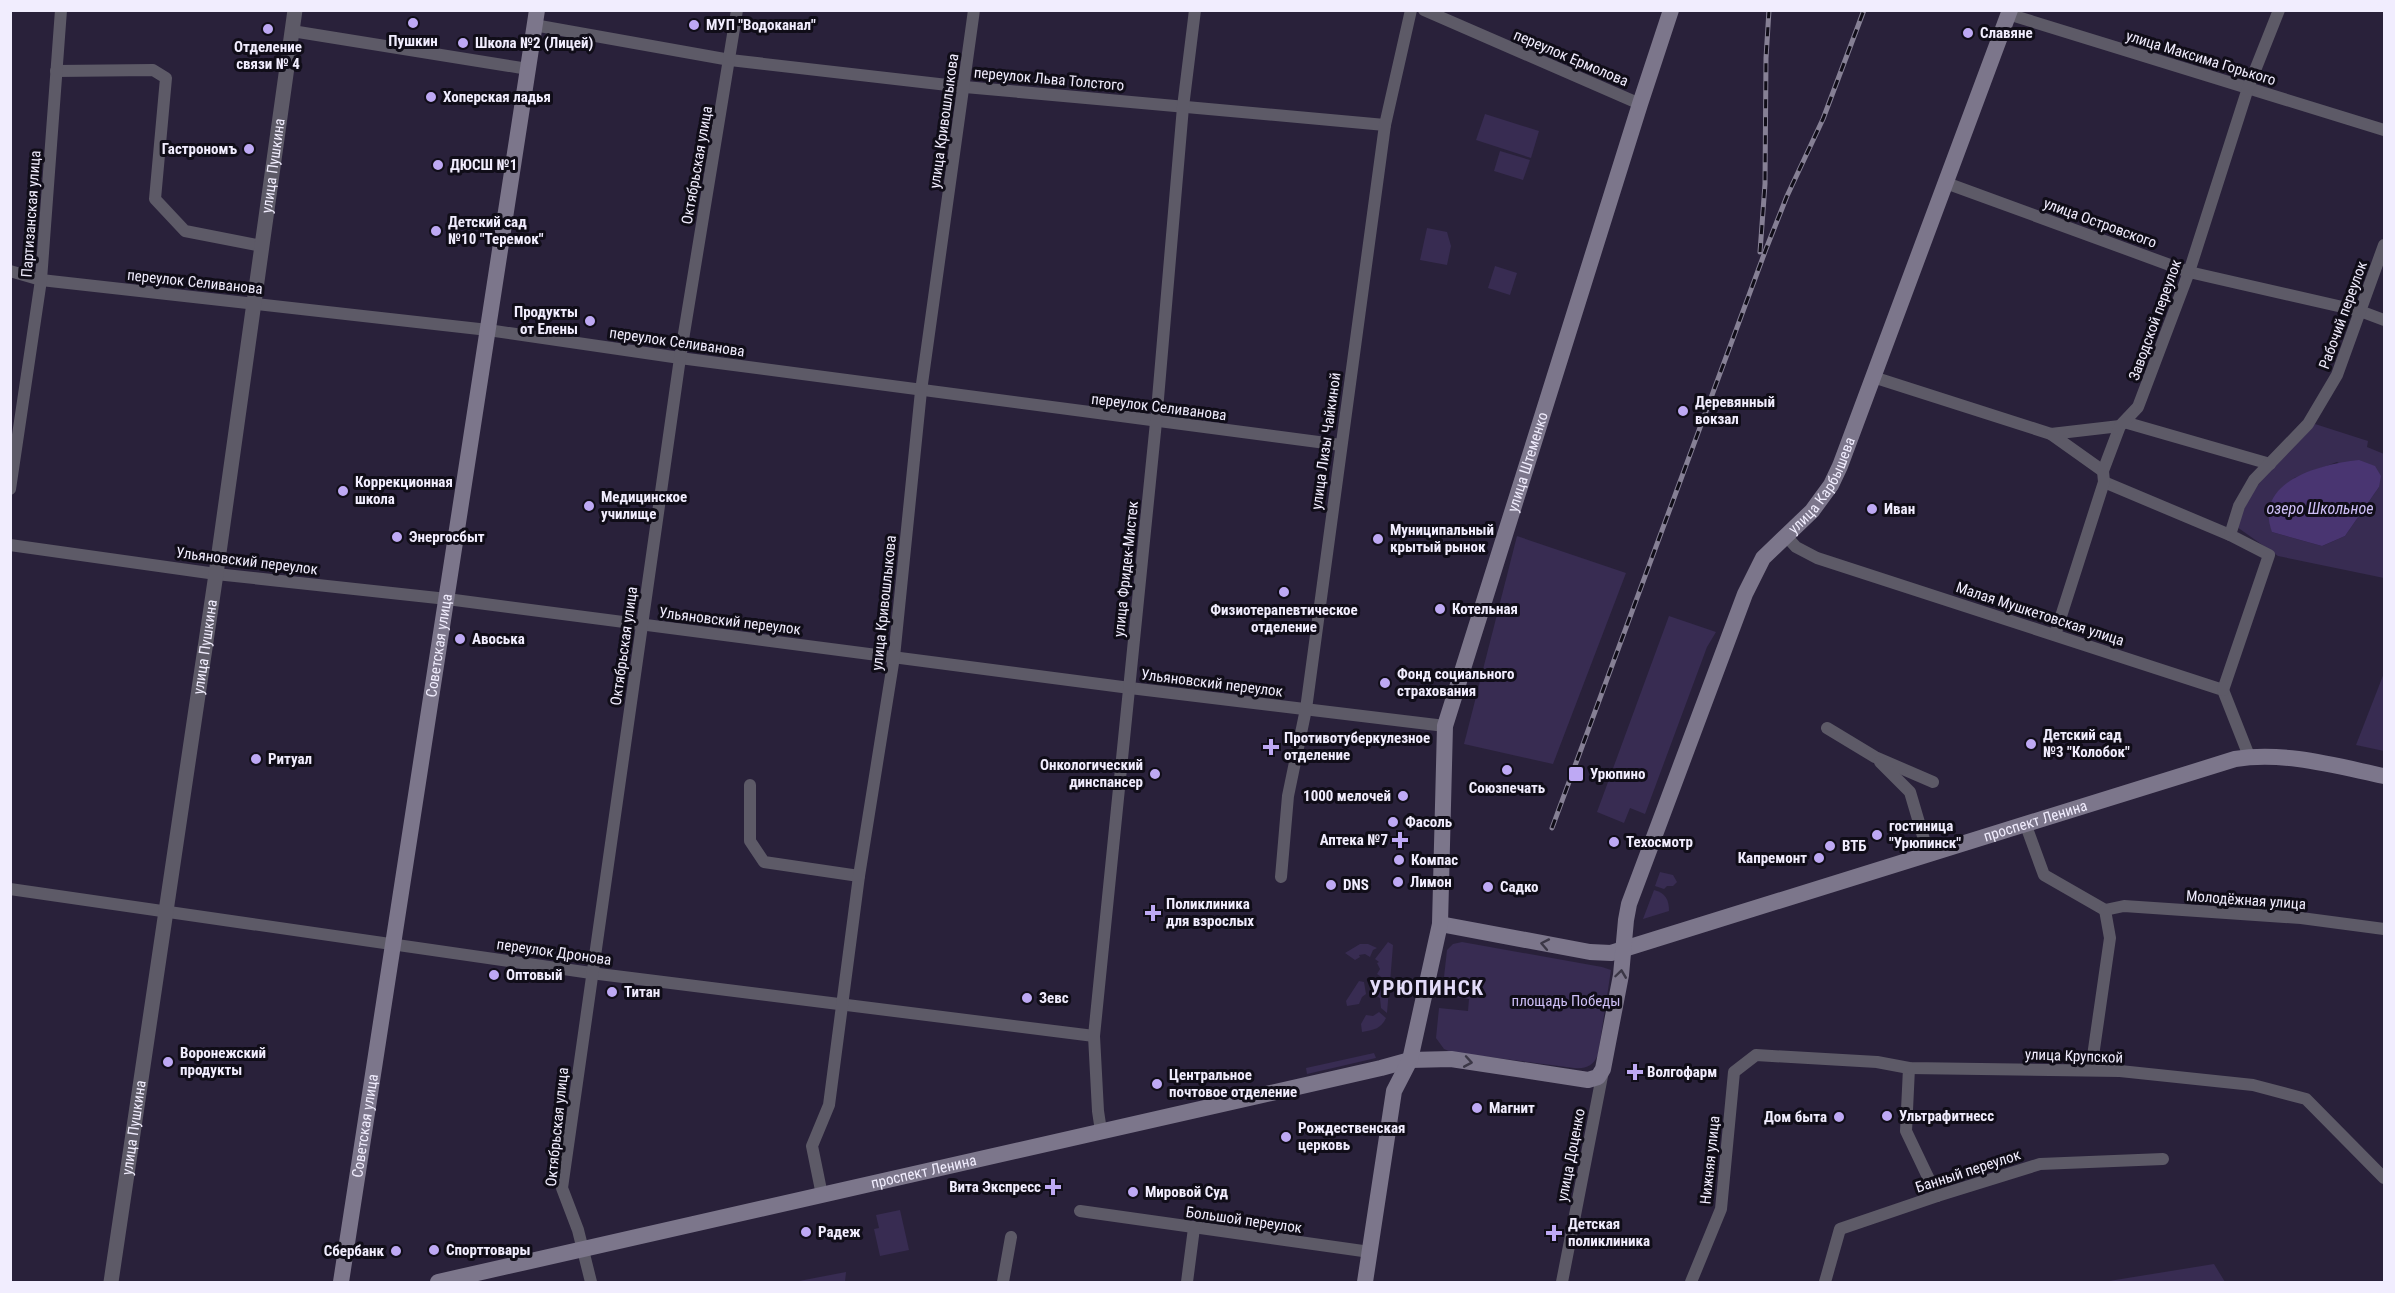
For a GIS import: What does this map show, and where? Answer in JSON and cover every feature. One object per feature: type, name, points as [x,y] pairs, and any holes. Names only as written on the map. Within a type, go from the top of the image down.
[{"type":"main road","name":"улица Штеменко","points":[[1440,924],[1445,726],[1671,10]]},
{"type":"main road","name":"улица Карбышева","points":[[1623,949],[1629,904],[1745,594],[1763,558],[1812,511],[1831,485],[1840,466],[2009,12]]},
{"type":"main road","name":"Советская улица","points":[[341,1282],[535,18]]},
{"type":"main road","name":"проспект Ленина","points":[[1623,949],[2203,768],[2249,756],[2288,758],[2385,776]]},
{"type":"main road","points":[[1365,1282],[1394,1091],[1410,1060],[1440,924],[1603,954],[1623,949],[1621,975],[1603,1069],[1598,1077],[1588,1080],[1451,1059],[1410,1060]]},
{"type":"main road","name":"проспект Ленина","points":[[438,1282],[1410,1060]]},
{"type":"street","name":"Партизанская улица","points":[[10,489],[41,280],[61,10]]},
{"type":"street","name":"улица Пушкина","points":[[111,1282],[216,574],[294,10]]},
{"type":"street","name":"Октябрьская улица","points":[[591,1282],[562,1188],[680,358],[737,10]]},
{"type":"street","name":"улица Кривошлыкова","points":[[822,1195],[812,1146],[829,1105],[859,876],[894,657],[921,390],[974,10]]},
{"type":"street","name":"улица Фридек-Мистек","points":[[1101,1131],[1094,1036],[1156,422],[1183,107],[1195,10]]},
{"type":"street","name":"улица Лизы Чайкиной","points":[[1281,877],[1288,796],[1306,709],[1384,125],[1411,10]]},
{"type":"street","name":"переулок Ермолова","points":[[1424,10],[1640,104]]},
{"type":"street","name":"Заводской переулок","points":[[2055,635],[2103,477],[2122,424],[2138,407],[2189,272],[2248,88],[2279,10]]},
{"type":"street","name":"улица Максима Горького","points":[[2009,12],[2385,130]]},
{"type":"street","name":"переулок Льва Толстого","points":[[535,18],[730,60],[965,87],[1384,125]]},
{"type":"street","points":[[292,31],[528,69]]},
{"type":"street","points":[[56,71],[153,70],[166,78],[155,199],[185,231],[262,246]]},
{"type":"street","name":"улица Островского","points":[[1946,183],[2189,272],[2360,312],[2385,320]]},
{"type":"street","name":"Рабочий переулок","points":[[2230,535],[2239,506],[2254,480],[2308,424],[2337,375],[2385,245]]},
{"type":"street","name":"переулок Селиванова","points":[[10,271],[41,280],[488,330],[680,358],[1341,445]]},
{"type":"street","points":[[1873,377],[2051,434],[2103,477],[2269,555],[2223,690],[2249,756]]},
{"type":"street","points":[[2051,434],[2122,424],[2270,464]]},
{"type":"street","name":"Малая Мушкетовская улица","points":[[1786,536],[1796,547],[1819,559],[2223,690]]},
{"type":"street","name":"Ульяновский переулок","points":[[10,545],[216,574],[447,599],[1130,688],[1445,726]]},
{"type":"street","points":[[1827,728],[1875,757],[1933,782]]},
{"type":"street","points":[[1875,757],[1910,792],[1928,853]]},
{"type":"street","points":[[750,785],[750,841],[764,861],[859,876]]},
{"type":"street","points":[[2025,823],[2044,875],[2104,910],[2110,938],[2091,1070]]},
{"type":"street","name":"переулок Дронова","points":[[10,889],[591,973],[1094,1036]]},
{"type":"street","name":"Молодёжная улица","points":[[2104,910],[2124,906],[2301,918],[2385,929]]},
{"type":"street","name":"улица Крупской","points":[[1734,1072],[1756,1055],[1877,1062],[1909,1068],[2091,1070],[2253,1085],[2306,1099],[2385,1178]]},
{"type":"street","points":[[1909,1068],[1906,1131],[1937,1196]]},
{"type":"street","name":"улица Доценко","points":[[1562,1282],[1603,1069]]},
{"type":"street","name":"Нижняя улица","points":[[1691,1282],[1721,1209],[1734,1072]]},
{"type":"street","name":"Банный переулок","points":[[1825,1282],[1840,1229],[2040,1164],[2163,1159]]},
{"type":"street","name":"Большой переулок","points":[[1080,1211],[1370,1252]]},
{"type":"street","points":[[1186,1282],[1194,1228]]},
{"type":"street","points":[[1003,1282],[1011,1237]]},
{"type":"green space","points":[[1485,114],[1539,131],[1531,158],[1476,140]]},
{"type":"green space","points":[[1500,151],[1530,160],[1523,180],[1494,171]]},
{"type":"green space","points":[[1427,228],[1447,232],[1451,246],[1447,265],[1420,260]]},
{"type":"green space","points":[[1495,266],[1517,273],[1510,295],[1488,288]]},
{"type":"green space","points":[[2315,424],[2368,441],[2367,447],[2384,454],[2384,578],[2278,556],[2237,527],[2259,483]],"holes":[[[2337,462],[2379,487],[2345,536],[2322,546],[2272,532],[2294,478]]]},
{"type":"green space","points":[[1517,536],[1626,573],[1553,764],[1464,744]]},
{"type":"green space","points":[[1669,616],[1716,632],[1707,647],[1645,814],[1630,808],[1624,823],[1597,812]]},
{"type":"green space","points":[[2384,673],[2384,751],[2356,745]]},
{"type":"green space","points":[[1660,872],[1673,875],[1677,882],[1664,889],[1655,886]]},
{"type":"green space","points":[[1654,890],[1666,897],[1669,911],[1643,919]]},
{"type":"green space","points":[[1388,942],[1393,945],[1390,983],[1377,974],[1380,969],[1377,963],[1379,962],[1375,959]]},
{"type":"green space","name":"площадь Победы","points":[[1462,942],[1611,970],[1598,1055],[1594,1062],[1586,1067],[1574,1068],[1451,1052],[1444,1049],[1436,1038],[1439,1008],[1468,1011],[1469,999],[1442,995],[1447,950],[1453,944]]},
{"type":"green space","points":[[1360,944],[1368,944],[1377,948],[1373,950],[1370,957],[1365,954],[1359,955],[1360,957],[1355,960],[1345,953]]},
{"type":"green space","points":[[1374,978],[1389,989],[1387,1013],[1381,1008],[1380,998],[1371,993],[1370,981]]},
{"type":"green space","points":[[1359,981],[1364,982],[1366,994],[1359,1004],[1347,1006],[1346,1001]]},
{"type":"green space","points":[[1379,1012],[1386,1018],[1382,1025],[1362,1032],[1361,1024],[1366,1015],[1373,1016]]},
{"type":"green space","points":[[1374,1053],[1376,1058],[1307,1074],[1306,1068]]},
{"type":"green space","points":[[900,1210],[909,1250],[880,1256],[874,1229],[879,1228],[876,1215]]},
{"type":"green space","points":[[2214,1264],[2225,1282],[2102,1282],[2109,1281]]},
{"type":"green space","points":[[846,1272],[845,1282],[799,1282],[799,1281]]},
{"type":"water","name":"озеро Школьное","points":[[2359,460],[2375,466],[2381,476],[2379,487],[2345,536],[2322,546],[2272,532],[2269,514],[2272,500],[2281,488],[2294,478],[2310,471]]},
{"type":"railway","points":[[1760,252],[1765,184],[1766,58],[1769,10]]},
{"type":"railway","points":[[1552,828],[1766,249],[1787,196],[1823,119],[1864,10]]},
{"type":"place","name":"Пушкин","points":[[413,23]]},
{"type":"place","name":"МУП \"Водоканал\"","points":[[694,25]]},
{"type":"place","name":"Отделение связи № 4","points":[[268,29]]},
{"type":"place","name":"Славяне","points":[[1968,33]]},
{"type":"place","name":"Школа №2 (Лицей)","points":[[463,43]]},
{"type":"place","name":"Хоперская ладья","points":[[431,97]]},
{"type":"place","name":"Гастрономъ","points":[[249,149]]},
{"type":"place","name":"ДЮСШ №1","points":[[438,165]]},
{"type":"place","name":"Детский сад №10 \"Теремок\"","points":[[436,231]]},
{"type":"place","name":"Продукты от Елены","points":[[590,321]]},
{"type":"place","name":"Деревянный вокзал","points":[[1683,411]]},
{"type":"place","name":"Коррекционная школа","points":[[343,491]]},
{"type":"place","name":"Медицинское училище","points":[[589,506]]},
{"type":"place","name":"Иван","points":[[1872,509]]},
{"type":"place","name":"Энергосбыт","points":[[397,537]]},
{"type":"place","name":"Муниципальный крытый рынок","points":[[1378,539]]},
{"type":"place","name":"Физиотерапевтическое отделение","points":[[1284,592]]},
{"type":"place","name":"Котельная","points":[[1440,609]]},
{"type":"place","name":"Авоська","points":[[460,639]]},
{"type":"place","name":"Фонд социального страхования","points":[[1385,683]]},
{"type":"place","name":"Детский сад №3 \"Колобок\"","points":[[2031,744]]},
{"type":"place","name":"Противотуберкулезное отделение","points":[[1271,747]]},
{"type":"place","name":"Ритуал","points":[[256,759]]},
{"type":"place","name":"Союзпечать","points":[[1507,770]]},
{"type":"place","name":"Онкологический динспансер","points":[[1155,774]]},
{"type":"place","name":"Урюпино","points":[[1576,774]]},
{"type":"place","name":"1000 мелочей","points":[[1403,796]]},
{"type":"place","name":"Фасоль","points":[[1393,822]]},
{"type":"place","name":"гостиница \"Урюпинск\"","points":[[1877,835]]},
{"type":"place","name":"Аптека №7","points":[[1400,840]]},
{"type":"place","name":"Техосмотр","points":[[1614,842]]},
{"type":"place","name":"ВТБ","points":[[1830,846]]},
{"type":"place","name":"Капремонт","points":[[1819,858]]},
{"type":"place","name":"Компас","points":[[1399,860]]},
{"type":"place","name":"Лимон","points":[[1398,882]]},
{"type":"place","name":"DNS","points":[[1331,885]]},
{"type":"place","name":"Садко","points":[[1488,887]]},
{"type":"place","name":"Поликлиника для взрослых","points":[[1153,913]]},
{"type":"place","name":"Оптовый","points":[[494,975]]},
{"type":"place","name":"Титан","points":[[612,992]]},
{"type":"place","name":"Зевс","points":[[1027,998]]},
{"type":"place","name":"Воронежский продукты","points":[[168,1062]]},
{"type":"place","name":"Волгофарм","points":[[1635,1072]]},
{"type":"place","name":"Центральное почтовое отделение","points":[[1157,1084]]},
{"type":"place","name":"Магнит","points":[[1477,1108]]},
{"type":"place","name":"Ультрафитнесс","points":[[1887,1116]]},
{"type":"place","name":"Дом быта","points":[[1839,1117]]},
{"type":"place","name":"Рождественская церковь","points":[[1286,1137]]},
{"type":"place","name":"Вита Экспресс","points":[[1053,1187]]},
{"type":"place","name":"Мировой Суд","points":[[1133,1192]]},
{"type":"place","name":"Радеж","points":[[806,1232]]},
{"type":"place","name":"Детская поликлиника","points":[[1554,1233]]},
{"type":"place","name":"Спорттовары","points":[[434,1250]]},
{"type":"place","name":"Сбербанк","points":[[396,1251]]},
{"type":"district","name":"УРЮПИНСК","points":[[1427,988]]}]
